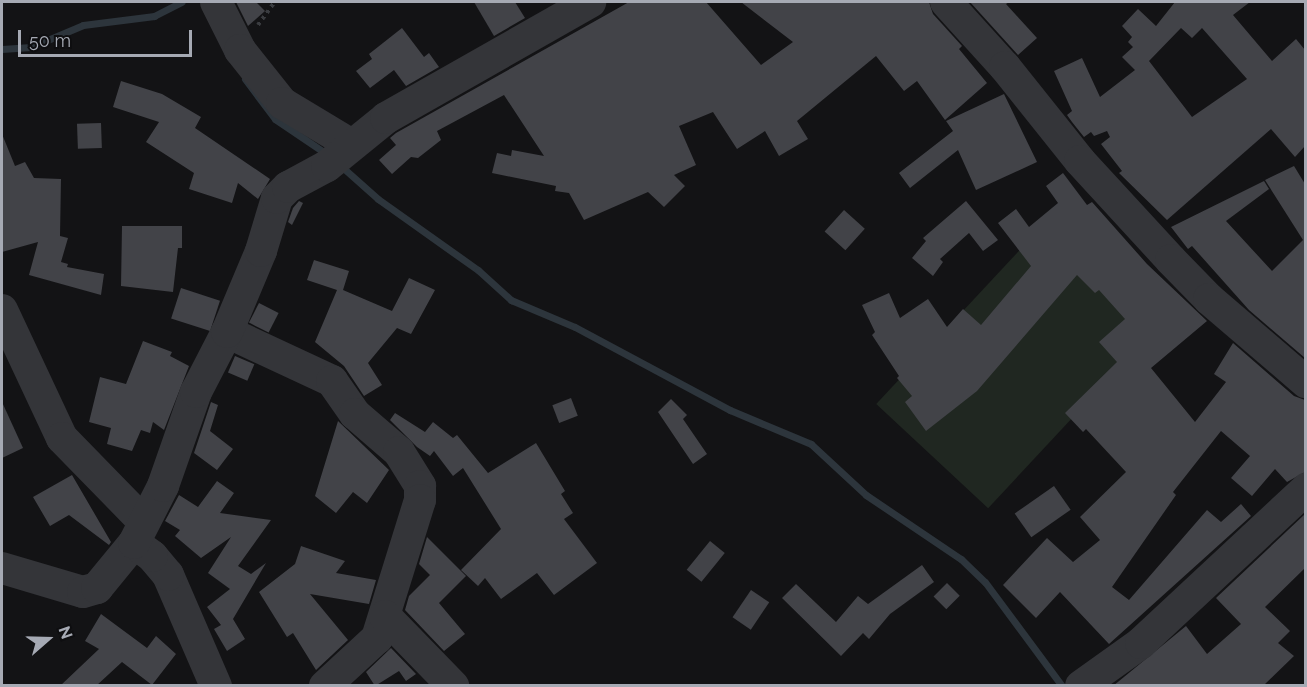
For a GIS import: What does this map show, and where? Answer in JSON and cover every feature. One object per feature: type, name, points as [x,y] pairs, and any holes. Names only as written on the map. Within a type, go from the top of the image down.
[{"type":"street","points":[[216,2],[240,50],[282,103],[339,154]]},
{"type":"street","points":[[2,568],[83,592],[97,588],[139,533],[163,486],[196,392],[227,332],[261,251],[277,198],[288,187],[339,154],[386,118],[590,2]]},
{"type":"street","points":[[946,2],[1005,67],[1080,160],[1171,260],[1209,299],[1305,382]]},
{"type":"street","points":[[2,310],[62,438],[139,533],[152,556],[168,575],[216,686]]},
{"type":"street","points":[[227,332],[332,381],[355,414],[399,452],[415,474],[420,500],[385,616],[369,650],[325,686]]},
{"type":"street","points":[[1081,686],[1141,643],[1305,489]]},
{"type":"street","points":[[385,616],[453,686]]},
{"type":"shaded area","points":[[1044,224],[1156,328],[988,508],[876,404]]},
{"type":"building","points":[[236,2],[256,2],[265,11],[248,26]]},
{"type":"building","points":[[474,2],[515,2],[525,18],[494,36]]},
{"type":"building","points":[[629,2],[706,2],[761,65],[793,42],[741,2],[929,2],[933,14],[962,46],[959,49],[987,83],[945,120],[917,81],[904,91],[876,56],[797,121],[808,139],[779,156],[765,131],[737,149],[713,112],[679,126],[696,165],[674,175],[685,186],[664,207],[648,192],[584,220],[569,193],[555,191],[556,186],[492,173],[497,153],[511,156],[512,150],[544,156],[504,95],[437,131],[441,140],[418,158],[411,157],[392,174],[379,160],[396,145],[390,138],[396,133]]},
{"type":"building","points":[[970,2],[1009,2],[1006,4],[1037,38],[1018,55]]},
{"type":"building","points":[[1175,2],[1250,2],[1233,15],[1272,61],[1296,39],[1305,50],[1305,146],[1295,157],[1271,129],[1167,220],[1119,173],[1122,171],[1101,144],[1110,137],[1107,131],[1094,136],[1091,132],[1084,137],[1072,122],[1067,115],[1072,111],[1054,71],[1082,58],[1100,97],[1135,70],[1122,57],[1133,47],[1128,42],[1132,37],[1122,26],[1138,9],[1156,26]],"holes":[[[1181,28],[1192,38],[1202,28],[1247,79],[1192,117],[1149,61]]]},
{"type":"building","points":[[402,28],[424,57],[429,53],[439,67],[406,86],[394,70],[370,88],[356,71],[372,59],[369,54]]},
{"type":"building","points":[[121,81],[162,94],[201,117],[195,128],[270,179],[258,199],[238,183],[232,203],[189,189],[194,173],[146,142],[159,122],[113,107]]},
{"type":"building","points":[[1004,94],[1037,162],[976,190],[958,150],[910,188],[899,173],[953,131],[946,121]]},
{"type":"building","points":[[101,123],[102,148],[78,149],[77,124]]},
{"type":"building","points":[[2,134],[15,166],[25,162],[34,178],[61,179],[60,236],[68,238],[61,262],[68,264],[67,267],[104,274],[101,295],[29,275],[38,242],[2,252]]},
{"type":"building","points":[[1294,166],[1305,184],[1305,358],[1249,310],[1192,246],[1188,249],[1171,227],[1264,181],[1269,189],[1226,221],[1272,271],[1303,240],[1265,180]]},
{"type":"building","points":[[1063,173],[1087,205],[1092,202],[1147,264],[1207,321],[1151,368],[1195,422],[1226,382],[1214,374],[1233,343],[1294,396],[1305,400],[1305,472],[1287,482],[1275,469],[1252,496],[1231,478],[1250,456],[1221,431],[1173,492],[1176,495],[1112,587],[1129,600],[1207,510],[1221,522],[1241,504],[1251,516],[1109,644],[1060,592],[1036,618],[1003,585],[1047,538],[1073,562],[1100,540],[1080,517],[1126,472],[1086,429],[1083,432],[1065,413],[1117,362],[1099,342],[1125,319],[1099,290],[1095,293],[1077,275],[977,391],[926,431],[905,402],[912,396],[897,378],[899,376],[872,335],[875,332],[862,305],[889,293],[900,318],[928,299],[947,327],[963,309],[981,325],[1031,266],[998,223],[1016,209],[1029,227],[1058,203],[1046,186]]},
{"type":"building","points":[[299,201],[303,203],[292,225],[288,222],[293,208]]},
{"type":"building","points":[[966,201],[998,240],[983,251],[969,233],[940,259],[943,262],[933,276],[912,258],[926,241],[923,238]]},
{"type":"building","points":[[844,210],[865,229],[845,250],[825,232]]},
{"type":"building","points":[[122,226],[182,226],[182,248],[178,248],[173,292],[121,286]]},
{"type":"building","points":[[314,260],[349,271],[343,290],[392,311],[409,278],[435,290],[411,334],[397,328],[368,363],[382,385],[364,396],[344,366],[315,342],[337,290],[307,280]]},
{"type":"building","points":[[181,288],[220,301],[210,331],[171,318]]},
{"type":"building","points":[[259,303],[279,313],[269,333],[249,323]]},
{"type":"building","points":[[143,341],[172,352],[170,356],[189,366],[164,430],[153,422],[150,433],[141,430],[132,451],[107,444],[111,428],[89,422],[100,377],[126,384]]},
{"type":"building","points":[[235,356],[254,364],[247,381],[228,373]]},
{"type":"building","points":[[571,398],[578,416],[559,423],[552,405]]},
{"type":"building","points":[[671,399],[687,415],[683,419],[707,454],[693,464],[658,412]]},
{"type":"building","points":[[2,402],[23,448],[2,458]]},
{"type":"building","points":[[211,402],[218,405],[210,431],[233,449],[217,470],[194,453]]},
{"type":"building","points":[[395,413],[425,432],[433,422],[453,438],[457,435],[488,473],[536,443],[565,491],[561,494],[573,513],[564,519],[597,563],[554,595],[537,573],[501,599],[485,578],[478,586],[461,570],[501,529],[463,468],[453,476],[434,451],[430,456],[417,447],[390,420]]},
{"type":"building","points":[[338,421],[389,470],[367,503],[353,492],[336,513],[315,496]]},
{"type":"building","points":[[72,475],[111,542],[109,545],[69,515],[50,526],[33,497]]},
{"type":"building","points":[[217,481],[234,493],[220,513],[271,520],[238,566],[251,574],[266,563],[233,619],[245,639],[227,651],[214,629],[221,625],[207,607],[230,589],[208,573],[231,537],[201,558],[175,536],[180,530],[165,521],[179,495],[198,507]]},
{"type":"building","points":[[1054,486],[1071,510],[1031,537],[1015,514]]},
{"type":"building","points":[[1305,514],[1305,568],[1265,607],[1290,631],[1278,643],[1294,656],[1263,686],[1113,686],[1186,626],[1207,654],[1241,624],[1216,598]]},
{"type":"building","points":[[427,537],[466,576],[439,603],[465,634],[444,651],[405,610],[409,596],[430,575],[419,564]]},
{"type":"building","points":[[710,541],[725,553],[701,582],[687,570]]},
{"type":"building","points":[[301,546],[345,561],[336,573],[376,580],[369,604],[310,594],[348,640],[316,670],[293,633],[287,637],[259,592],[295,564]]},
{"type":"building","points":[[922,565],[934,582],[890,614],[869,639],[863,633],[841,656],[782,598],[796,584],[836,622],[858,596],[868,604]]},
{"type":"building","points":[[947,583],[960,596],[946,609],[934,596]]},
{"type":"building","points":[[751,590],[769,602],[751,630],[733,617]]},
{"type":"building","points":[[101,614],[147,648],[156,636],[176,654],[152,685],[122,662],[96,686],[60,686],[99,649],[85,641]]},
{"type":"building","points":[[391,648],[416,674],[406,681],[399,671],[375,686],[366,672]]},
{"type":"waterway","points":[[2,49],[31,47],[83,25],[154,16],[182,2]]},
{"type":"waterway","points":[[245,79],[275,119],[328,155]]},
{"type":"waterway","points":[[341,166],[378,199],[478,270],[511,300],[575,327],[730,410],[811,444],[866,495],[961,559],[985,582],[1062,686]]}]
